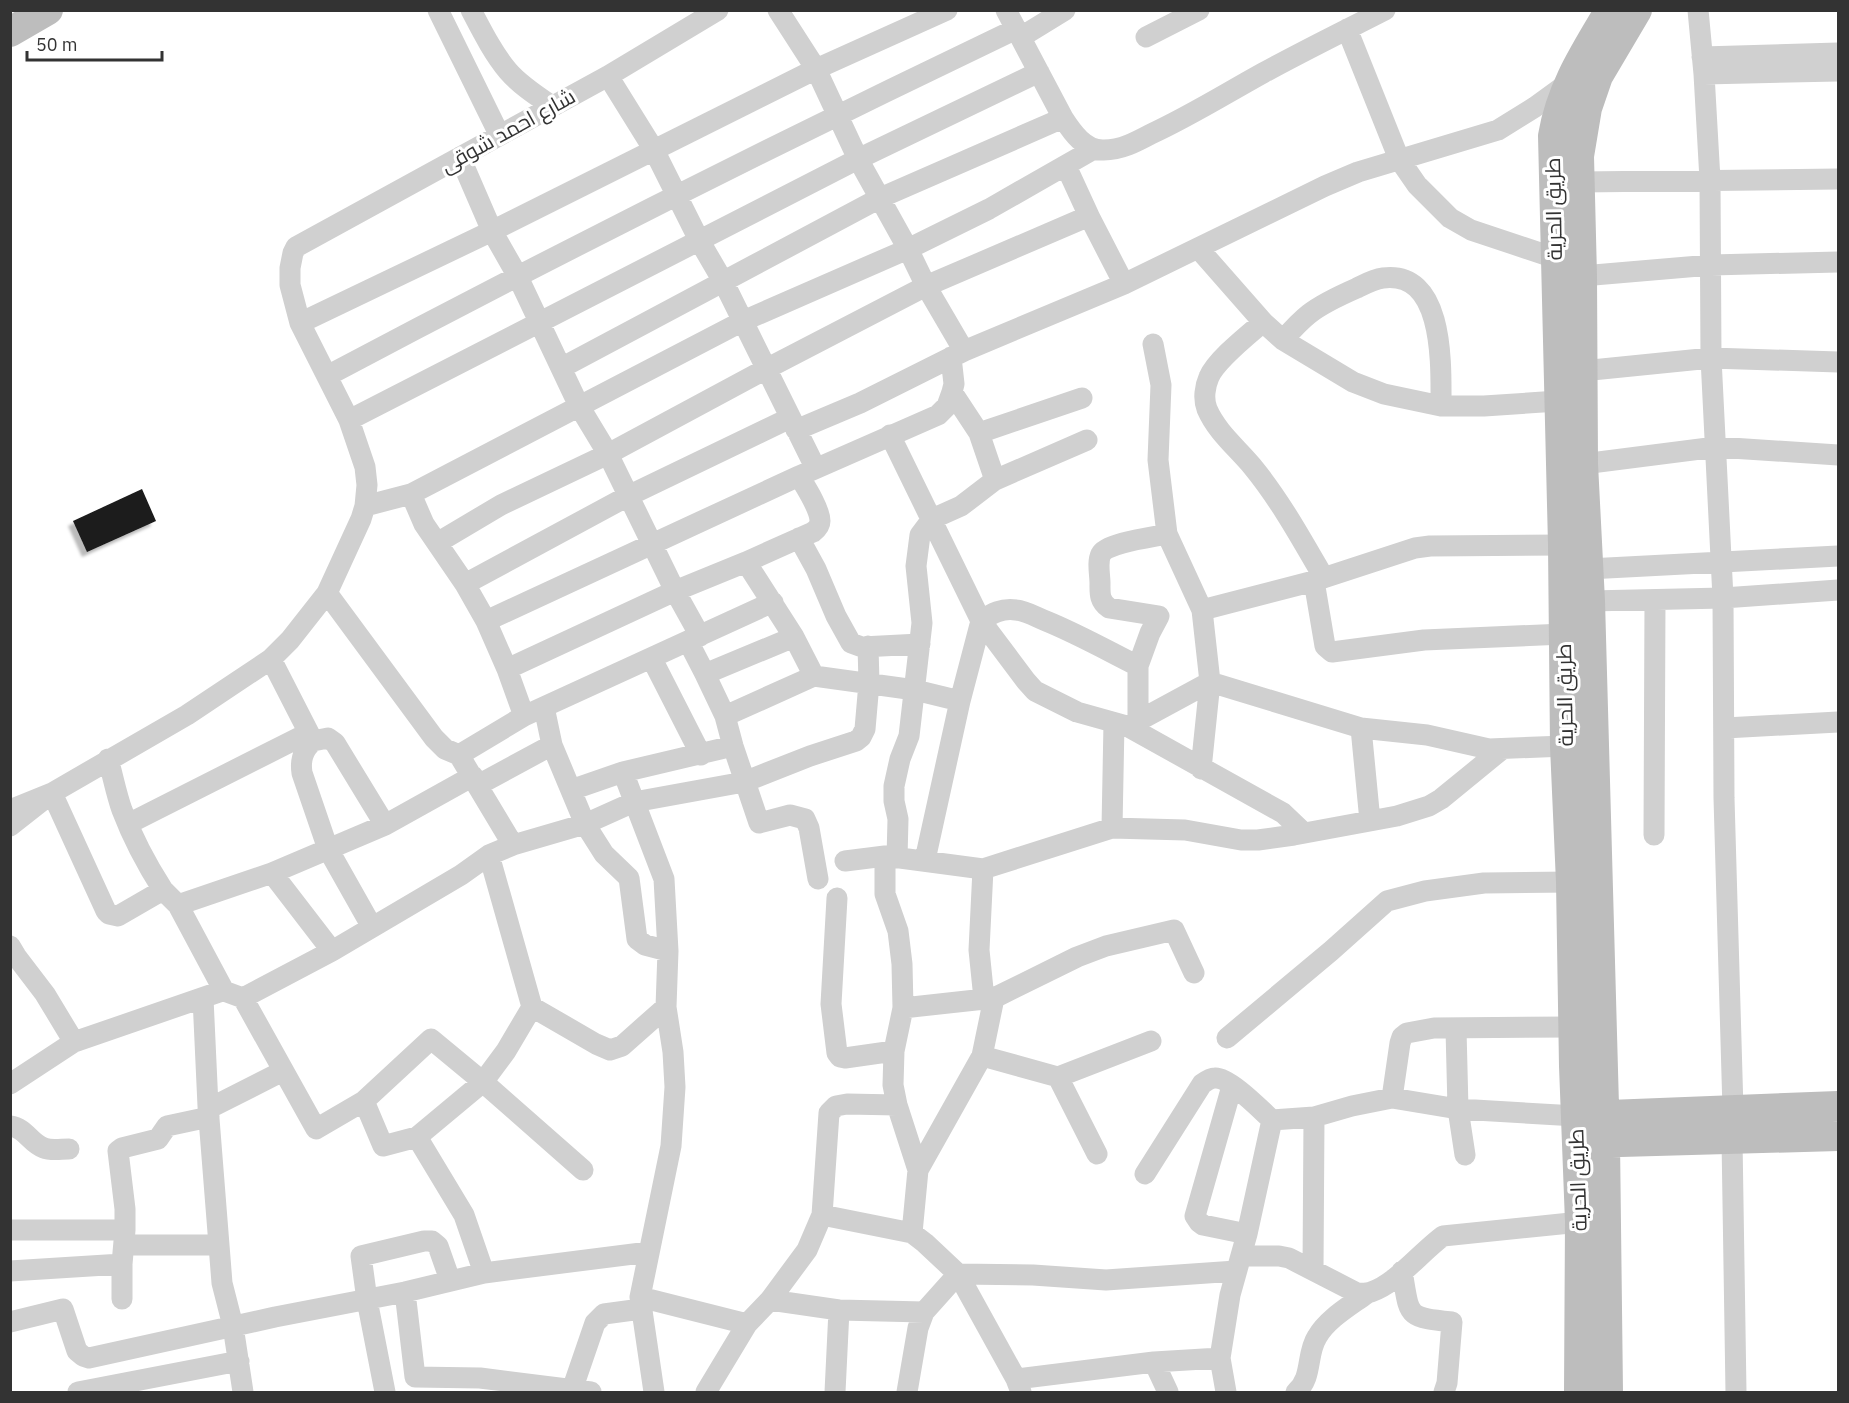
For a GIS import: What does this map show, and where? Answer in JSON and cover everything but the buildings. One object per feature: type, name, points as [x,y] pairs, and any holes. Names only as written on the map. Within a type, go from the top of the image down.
[{"type":"main road","points":[[10,32],[48,10]]},
{"type":"main road","name":"طريق الحرية","points":[[1579,1392],[1581,1222],[1590,1129],[1573,1027],[1553,136],[1559,107],[1568,83],[1610,10]]},
{"type":"main road","name":"طريق الحرية","points":[[1608,1392],[1590,1129],[1590,601],[1583,464],[1579,156],[1587,108],[1598,76],[1637,10]]},
{"type":"main road","points":[[1590,1129],[1732,1124],[1839,1106]]},
{"type":"main road","points":[[1732,1124],[1839,1136]]},
{"type":"street","points":[[438,10],[499,134]]},
{"type":"street","points":[[471,10],[492,49],[509,73],[552,106]]},
{"type":"street","points":[[486,621],[807,472],[890,435],[933,419],[947,406],[954,384],[957,354],[908,249],[858,159],[816,69],[778,10]]},
{"type":"street","points":[[10,826],[52,793],[187,715],[271,659],[290,640],[327,593],[365,506],[367,484],[365,467],[349,420],[300,322],[492,231],[816,69],[947,10]]},
{"type":"street","points":[[327,376],[517,275],[1014,25],[1065,10]]},
{"type":"street","points":[[1146,37],[1199,10]]},
{"type":"street","points":[[1014,25],[1063,118],[1078,137],[1094,150],[1103,151],[1125,147],[1214,103],[1262,74],[1384,10]]},
{"type":"street","points":[[1698,10],[1710,180],[1711,358],[1723,598],[1724,798],[1736,1392]]},
{"type":"street","name":"شارع احمد شوقى","points":[[300,322],[290,285],[290,268],[296,247],[608,76],[704,14]]},
{"type":"street","points":[[1347,29],[1399,159],[1417,185],[1450,218],[1471,230],[1555,258]]},
{"type":"street","points":[[1703,66],[1839,54]]},
{"type":"street","points":[[1703,66],[1839,71]]},
{"type":"street","points":[[349,420],[858,159],[1039,72]]},
{"type":"street","points":[[507,669],[675,591],[815,531],[820,521],[793,424],[724,282],[699,240],[654,150],[608,76]]},
{"type":"street","points":[[465,584],[628,496],[793,424],[860,403],[957,354],[1124,284],[1325,186],[1358,172],[1498,130],[1568,83]]},
{"type":"street","points":[[561,368],[880,198],[1063,118]]},
{"type":"street","points":[[365,506],[411,494],[743,321],[908,249],[989,209],[1094,150]]},
{"type":"street","points":[[460,157],[492,231],[541,323],[579,406],[608,454],[675,591],[705,674],[725,716],[744,782],[759,823],[790,815],[801,817],[808,822],[818,879]]},
{"type":"street","points":[[1066,166],[1124,284]]},
{"type":"street","points":[[1580,182],[1839,179]]},
{"type":"street","points":[[436,543],[501,505],[608,454],[926,286],[1089,216]]},
{"type":"street","points":[[1198,248],[1263,322],[1283,340],[1353,382],[1384,394],[1441,406],[1484,406],[1558,401]]},
{"type":"street","points":[[1582,276],[1711,265],[1839,262]]},
{"type":"street","points":[[1283,340],[1308,314],[1341,295],[1375,280],[1392,278],[1411,283],[1422,294],[1433,317],[1441,348],[1441,406]]},
{"type":"street","points":[[1263,322],[1215,366],[1209,377],[1205,402],[1222,434],[1252,466],[1298,533],[1319,580],[1325,646],[1328,650],[1332,652],[1415,641],[1564,634]]},
{"type":"street","points":[[1153,344],[1161,385],[1158,460],[1167,534],[1202,610],[1210,682],[1201,768]]},
{"type":"street","points":[[1582,371],[1711,358],[1839,362]]},
{"type":"street","points":[[952,392],[979,432],[995,480]]},
{"type":"street","points":[[979,432],[1082,398]]},
{"type":"street","points":[[890,435],[981,621],[1035,691],[1077,712],[1126,723],[1283,813],[1304,833]]},
{"type":"street","points":[[912,1233],[918,1170],[897,1105],[893,1085],[894,1051],[903,1008],[901,946],[885,894],[898,819],[894,801],[894,786],[900,759],[909,736],[920,644],[922,623],[916,556],[920,535],[932,519],[962,506],[995,480],[1087,440]]},
{"type":"street","points":[[1583,464],[1716,447],[1839,455]]},
{"type":"street","points":[[411,494],[424,524],[465,584],[486,621],[524,716]]},
{"type":"street","points":[[1112,828],[1126,723],[1138,666],[1159,616],[1108,608],[1104,605],[1100,596],[1099,558],[1103,551],[1120,544],[1167,534]]},
{"type":"street","points":[[800,538],[836,616],[848,638],[855,645],[862,647],[920,644]]},
{"type":"street","points":[[1202,610],[1319,580],[1415,548],[1563,545]]},
{"type":"street","points":[[1588,569],[1839,556]]},
{"type":"street","points":[[746,562],[794,637],[814,676]]},
{"type":"street","points":[[1590,601],[1723,598],[1839,590]]},
{"type":"street","points":[[327,593],[434,738],[446,749],[459,755],[513,845]]},
{"type":"street","points":[[1654,835],[1655,600]]},
{"type":"street","points":[[459,755],[524,716],[773,602]]},
{"type":"street","points":[[925,860],[960,701],[981,621],[1001,610],[1016,610],[1057,625],[1138,666]]},
{"type":"street","points":[[705,674],[794,637]]},
{"type":"street","points":[[10,1084],[74,1042],[203,998],[233,994],[332,951],[461,875],[489,855],[513,845],[585,824],[634,802],[744,782],[856,741],[865,729],[869,683],[868,646]]},
{"type":"street","points":[[271,659],[310,737],[301,765],[302,773],[328,849],[372,927]]},
{"type":"street","points":[[652,659],[700,755]]},
{"type":"street","points":[[725,716],[814,676],[915,690],[960,701]]},
{"type":"street","points":[[1126,723],[1210,682],[1361,728],[1428,735],[1501,750],[1565,746]]},
{"type":"street","points":[[544,708],[552,745],[585,824],[604,854],[629,878],[637,939],[641,944],[668,951]]},
{"type":"street","points":[[1725,728],[1839,722]]},
{"type":"street","points":[[1361,728],[1370,821]]},
{"type":"street","points":[[128,824],[310,737],[328,738],[335,743],[385,825]]},
{"type":"street","points":[[52,793],[106,911],[115,916],[171,898],[272,873],[385,825],[552,745]]},
{"type":"street","points":[[571,790],[622,772],[733,746]]},
{"type":"street","points":[[845,861],[891,857],[983,869],[1112,828],[1185,830],[1240,840],[1258,840],[1304,833],[1397,816],[1435,802],[1501,750]]},
{"type":"street","points":[[108,759],[122,809],[141,855],[283,1071],[316,1129],[364,1101],[431,1039],[583,1170]]},
{"type":"street","points":[[622,772],[664,879],[668,951],[666,1007],[673,1052],[674,1115],[671,1146],[641,1303],[654,1392]]},
{"type":"street","points":[[10,810],[52,793]]},
{"type":"street","points":[[489,855],[532,1007],[610,1050],[622,1046],[666,1007]]},
{"type":"street","points":[[918,1170],[982,1056],[989,998],[979,950],[983,869]]},
{"type":"street","points":[[272,873],[332,951]]},
{"type":"street","points":[[629,878],[664,879]]},
{"type":"street","points":[[1227,1038],[1388,901],[1425,891],[1474,884],[1571,882]]},
{"type":"street","points":[[837,898],[831,1004],[837,1053],[840,1057],[845,1058],[894,1051]]},
{"type":"street","points":[[903,1008],[989,998],[1067,961],[1106,946],[1174,930],[1194,973]]},
{"type":"street","points":[[12,954],[45,994],[74,1042]]},
{"type":"street","points":[[203,998],[222,1283],[233,1326],[243,1392]]},
{"type":"street","points":[[364,1101],[383,1146],[417,1137],[483,1082],[506,1051],[532,1007]]},
{"type":"street","points":[[1392,1098],[1402,1037],[1411,1032],[1434,1028],[1573,1027]]},
{"type":"street","points":[[1456,1029],[1458,1109],[1465,1155]]},
{"type":"street","points":[[982,1056],[1058,1077],[1151,1041]]},
{"type":"street","points":[[122,1299],[124,1209],[118,1151],[158,1139],[166,1126],[209,1113],[283,1071]]},
{"type":"street","points":[[1058,1077],[1097,1154]]},
{"type":"street","points":[[1145,1174],[1202,1084],[1214,1078],[1226,1081],[1272,1120],[1314,1117],[1392,1098],[1590,1129]]},
{"type":"street","points":[[1232,1086],[1196,1216],[1203,1225],[1247,1234]]},
{"type":"street","points":[[706,1392],[747,1324],[770,1300],[807,1250],[822,1215],[829,1113],[836,1106],[847,1104],[897,1105]]},
{"type":"street","points":[[1313,1270],[1314,1117]]},
{"type":"street","points":[[1226,1392],[1220,1358],[1230,1295],[1247,1234],[1272,1120]]},
{"type":"street","points":[[10,1126],[17,1127],[43,1148],[69,1149]]},
{"type":"street","points":[[417,1137],[464,1215],[484,1273]]},
{"type":"street","points":[[822,1215],[912,1233],[925,1243],[958,1274],[1018,1386],[1154,1362],[1220,1358]]},
{"type":"street","points":[[1296,1392],[1306,1379],[1313,1344],[1320,1331],[1366,1294],[1378,1289],[1402,1271],[1443,1236],[1581,1222]]},
{"type":"street","points":[[10,1230],[124,1246],[219,1245]]},
{"type":"street","points":[[450,1280],[438,1246],[432,1241],[428,1240],[361,1256],[383,1387],[415,1377],[484,1386],[572,1391],[595,1323],[604,1314],[641,1303],[747,1324]]},
{"type":"street","points":[[10,1271],[124,1246]]},
{"type":"street","points":[[10,1322],[63,1309],[77,1351],[89,1358],[233,1326],[405,1292],[484,1273],[649,1252]]},
{"type":"street","points":[[908,1392],[918,1328],[924,1312],[958,1274],[1033,1275],[1106,1280],[1238,1264],[1279,1256],[1289,1258],[1357,1293],[1366,1294]]},
{"type":"street","points":[[1402,1271],[1408,1305],[1414,1314],[1420,1318],[1452,1322],[1447,1383],[1444,1392]]},
{"type":"street","points":[[405,1292],[415,1377]]},
{"type":"street","points":[[770,1300],[839,1310],[924,1312]]},
{"type":"street","points":[[835,1392],[839,1310]]},
{"type":"street","points":[[78,1392],[239,1361]]},
{"type":"street","points":[[1154,1362],[1168,1392]]}]
